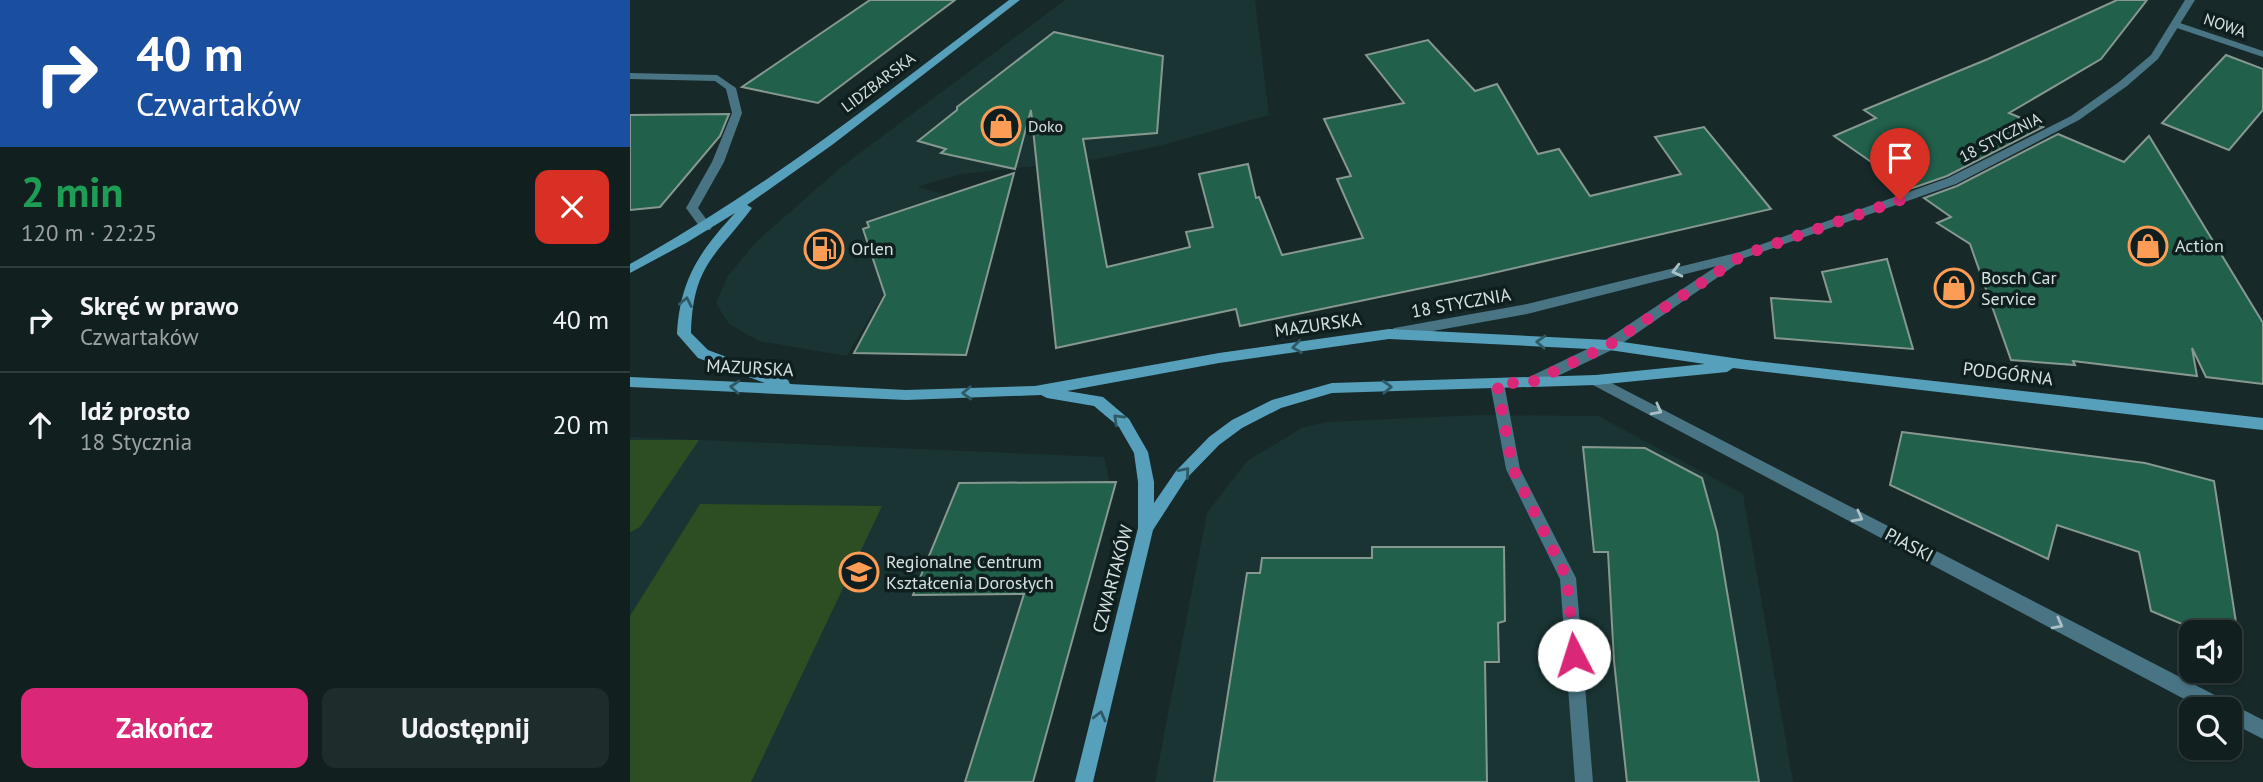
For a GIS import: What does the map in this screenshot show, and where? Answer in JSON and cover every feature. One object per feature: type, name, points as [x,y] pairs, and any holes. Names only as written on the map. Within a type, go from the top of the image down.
[{"type":"main road","name":"LIDZBARSKA","points":[[630,269],[706,228],[762,191],[1015,0]]},
{"type":"main road","name":"LIDZBARSKA","points":[[762,191],[714,243],[691,278],[684,309],[684,334],[703,354],[741,370],[803,390]]},
{"type":"main road","name":"MAZURSKA","points":[[630,382],[906,395],[1035,391],[1219,358],[1389,334],[1609,345]]},
{"type":"main road","name":"PODGÓRNA","points":[[1609,345],[1747,365],[2263,424]]},
{"type":"main road","name":"PODGÓRNA","points":[[1596,380],[1747,365]]},
{"type":"main road","name":"CZWARTAKÓW","points":[[1084,782],[1146,528],[1181,475],[1214,442],[1237,424],[1277,404],[1332,388],[1596,380]]},
{"type":"main road","name":"MAZURSKA","points":[[1035,391],[1098,401],[1124,423],[1141,453],[1146,482],[1146,528]]},
{"type":"street","name":"18 STYCZNIA","points":[[1389,334],[1527,309],[1743,255],[1952,181],[2075,118],[2123,84],[2155,57],[2190,0]]},
{"type":"street","name":"NOWA","points":[[2177,25],[2263,54]]},
{"type":"street","points":[[630,76],[717,78],[731,88],[737,113],[718,162],[692,208],[706,228]]},
{"type":"street","name":"18 STYCZNIA","points":[[1609,345],[1743,255]]},
{"type":"street","name":"CZWARTAKÓW","points":[[1530,383],[1609,345]]},
{"type":"street","name":"PIASKI","points":[[1596,380],[2198,697]]},
{"type":"street","points":[[1497,383],[1513,469],[1567,578],[1584,782]]},
{"type":"street","points":[[2242,719],[2263,730]]},
{"type":"shaded area","points":[[1065,0],[1255,0],[1269,115],[1163,145],[1097,159],[961,174],[917,187],[943,194],[847,356],[759,341],[729,324],[716,303],[728,276],[755,243],[840,168]]},
{"type":"shaded area","points":[[1480,415],[1598,416],[1743,494],[1793,782],[1155,782],[1207,513],[1247,461],[1302,428],[1326,422]]},
{"type":"shaded area","name":"Regionalne Centrum Kształcenia Dorosłych","points":[[630,437],[1104,457],[1109,479],[1065,665],[1031,782],[630,782]]},
{"type":"green space","points":[[630,440],[699,440],[640,527],[630,532]]},
{"type":"green space","points":[[700,504],[882,506],[751,782],[630,782],[630,616]]},
{"type":"building","points":[[870,0],[955,0],[818,103],[742,87]]},
{"type":"building","points":[[2117,0],[2147,0],[2101,59],[2009,113],[2043,127],[1947,176],[1910,189],[1834,136],[1876,118],[1864,110],[1988,59]]},
{"type":"building","points":[[1054,32],[1163,56],[1157,133],[1083,139],[1107,267],[1190,247],[1186,232],[1213,227],[1199,174],[1248,164],[1256,198],[1259,197],[1282,255],[1363,238],[1337,179],[1351,176],[1324,119],[1404,103],[1366,55],[1428,40],[1475,91],[1497,84],[1538,154],[1559,149],[1590,196],[1681,174],[1655,137],[1704,127],[1771,209],[1480,276],[1240,326],[1236,309],[1056,348],[1031,110],[1015,169],[941,153],[946,149],[918,141],[957,110],[957,107]]},
{"type":"building","points":[[2226,55],[2263,69],[2263,110],[2229,150],[2162,123]]},
{"type":"building","points":[[729,114],[720,136],[660,207],[630,210],[630,115]]},
{"type":"building","name":"Action","points":[[2058,134],[2124,162],[2149,136],[2263,323],[2263,384],[2206,377],[2192,348],[2197,376],[2073,361],[2075,365],[2011,360],[1970,244],[1937,223],[1951,217],[1924,198],[1957,186]]},
{"type":"building","points":[[1014,173],[966,355],[854,353],[885,295],[863,229],[869,227],[867,222]]},
{"type":"building","points":[[1887,259],[1913,349],[1775,338],[1771,298],[1831,302],[1822,272]]},
{"type":"building","points":[[1902,432],[2145,463],[2214,481],[2236,620],[2179,620],[2179,623],[2151,611],[2139,552],[2057,525],[2048,559],[1890,485]]},
{"type":"building","points":[[1583,447],[1645,448],[1702,478],[1717,532],[1759,782],[1627,782],[1614,661],[1608,552],[1594,552]]},
{"type":"building","points":[[1116,482],[1033,782],[965,782],[1024,594],[913,595],[959,483]]},
{"type":"building","points":[[1372,547],[1504,547],[1505,621],[1498,623],[1499,662],[1485,662],[1487,782],[1214,782],[1247,573],[1260,573],[1262,558],[1372,558]]},
{"type":"place","name":"Doko","points":[[1001,126]]},
{"type":"place","name":"Action","points":[[2148,246]]},
{"type":"place","name":"Orlen","points":[[824,249]]},
{"type":"place","name":"Bosch Car Service","points":[[1954,288]]},
{"type":"place","name":"Regionalne Centrum Kształcenia Dorosłych","points":[[859,572]]},
{"type":"route","points":[[1574,655],[1567,578],[1513,469],[1497,383],[1530,383],[1609,345],[1743,255],[1900,200]]}]
